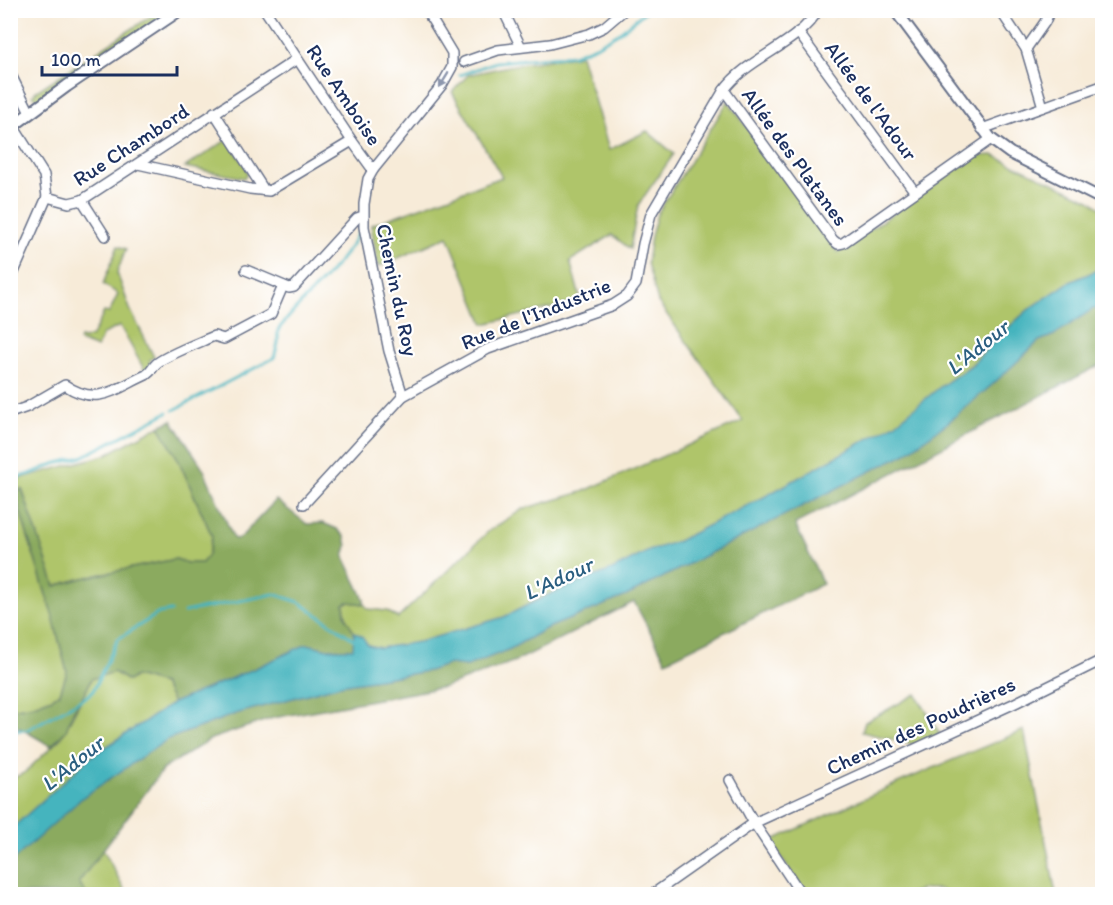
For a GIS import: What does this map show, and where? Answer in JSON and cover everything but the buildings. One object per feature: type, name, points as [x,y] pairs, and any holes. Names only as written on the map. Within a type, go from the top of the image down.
[{"type":"street","points":[[12,127],[180,10]]},
{"type":"street","name":"Rue Amboise","points":[[265,10],[373,170]]},
{"type":"street","name":"Chemin du Roy","points":[[403,396],[389,351],[367,248],[363,216],[368,179],[373,170],[442,85],[452,67],[452,53],[426,10]]},
{"type":"street","points":[[503,10],[521,47]]},
{"type":"street","points":[[464,62],[498,50],[550,44],[589,34],[604,27],[624,10]]},
{"type":"street","name":"Rue de l'Industrie","points":[[304,504],[403,396],[488,349],[613,305],[627,296],[636,284],[643,244],[651,214],[659,197],[724,90],[734,77],[798,32],[818,10]]},
{"type":"street","points":[[896,10],[991,139],[1010,153],[1102,199]]},
{"type":"street","points":[[1000,10],[1026,50],[1043,107]]},
{"type":"street","points":[[1026,50],[1045,22],[1050,10]]},
{"type":"street","name":"Allée de l'Adour","points":[[798,32],[915,192]]},
{"type":"street","name":"Rue Chambord","points":[[12,127],[44,175],[47,197],[69,203],[82,200],[297,59]]},
{"type":"street","points":[[10,73],[30,113]]},
{"type":"street","points":[[982,129],[1102,86]]},
{"type":"street","name":"Allée des Platanes","points":[[724,90],[838,244],[843,243],[915,192]]},
{"type":"street","points":[[214,112],[264,190]]},
{"type":"street","points":[[915,192],[991,139]]},
{"type":"street","points":[[138,164],[250,189],[269,191],[352,141]]},
{"type":"street","points":[[11,276],[47,197]]},
{"type":"street","points":[[82,200],[105,236]]},
{"type":"street","points":[[246,270],[289,288],[297,285],[357,218],[363,216]]},
{"type":"street","points":[[10,413],[27,407],[65,385],[78,394],[97,396],[146,375],[152,371],[156,363],[214,336],[224,339],[271,314],[283,286]]},
{"type":"street","name":"Chemin des Poudrières","points":[[653,894],[754,823],[1013,704],[1102,660]]},
{"type":"street","points":[[730,780],[754,823],[801,894]]},
{"type":"green space","points":[[159,11],[169,11],[38,100],[33,95],[35,92]]},
{"type":"green space","points":[[581,55],[609,150],[647,131],[674,154],[638,205],[630,249],[612,235],[570,261],[581,301],[484,324],[448,236],[378,267],[371,225],[502,177],[452,92],[468,75]]},
{"type":"green space","points":[[728,101],[838,252],[975,156],[993,155],[1090,200],[1102,209],[1102,268],[1068,283],[1028,310],[972,364],[895,424],[764,497],[678,541],[649,551],[612,570],[552,593],[504,617],[419,642],[380,648],[368,645],[350,626],[344,604],[348,602],[364,604],[368,609],[387,611],[398,618],[490,530],[523,509],[582,492],[743,421],[658,302],[647,263],[657,214]]},
{"type":"green space","points":[[228,139],[247,169],[247,175],[244,178],[185,167]]},
{"type":"green space","points":[[118,246],[126,249],[117,273],[130,309],[154,357],[150,360],[149,369],[145,371],[120,326],[103,334],[97,348],[79,341],[80,338],[92,336],[104,312],[109,313],[118,294],[103,284]]},
{"type":"green space","points":[[1102,307],[1102,364],[795,524],[823,584],[666,661],[634,602],[518,660],[445,687],[273,718],[211,739],[163,769],[79,882],[86,894],[11,894],[10,862],[83,797],[168,739],[235,714],[340,685],[428,671],[450,664],[467,666],[510,649],[545,629],[626,596],[906,453],[947,423],[1039,341],[1054,335],[1093,308]]},
{"type":"green space","points":[[172,420],[203,468],[234,539],[240,538],[276,500],[307,524],[323,523],[337,529],[345,537],[347,546],[344,557],[364,599],[364,604],[348,602],[344,604],[345,616],[354,632],[354,649],[327,649],[307,644],[173,703],[163,684],[135,676],[128,681],[114,672],[91,679],[72,714],[66,731],[51,746],[11,723],[11,709],[34,705],[60,693],[67,672],[53,617],[14,492],[22,489],[55,586],[176,559],[187,563],[202,563],[208,555],[212,536],[178,459],[159,426]]},
{"type":"green space","points":[[159,426],[178,459],[212,536],[208,555],[203,563],[187,563],[176,559],[54,586],[22,489],[14,492],[53,617],[67,672],[60,693],[34,705],[11,709],[11,481],[105,455]]},
{"type":"green space","points":[[114,672],[128,681],[135,676],[163,684],[173,703],[92,756],[11,829],[11,779],[24,773],[61,738],[91,679]]},
{"type":"green space","points":[[916,694],[940,734],[916,745],[862,732],[865,722]]},
{"type":"green space","points":[[1024,730],[1056,894],[947,894],[940,889],[924,889],[908,894],[805,894],[771,841],[900,782]]},
{"type":"green space","points":[[103,849],[127,894],[86,894],[79,882]]},
{"type":"water","points":[[1102,268],[1102,307],[1093,309],[1054,335],[1039,341],[947,423],[906,453],[626,596],[545,629],[510,649],[467,666],[450,664],[428,671],[340,685],[235,714],[168,739],[83,797],[11,862],[11,829],[92,756],[173,703],[307,644],[327,649],[353,649],[354,632],[362,636],[368,645],[380,648],[419,642],[504,617],[552,593],[612,570],[649,551],[678,541],[764,497],[895,424],[940,387],[972,365],[1028,310],[1068,283]]},
{"type":"waterway","points":[[460,75],[496,62],[573,55],[596,46],[620,32],[647,10]]},
{"type":"waterway","points":[[174,410],[274,358],[278,343],[278,330],[342,259],[359,232]]},
{"type":"waterway","points":[[10,479],[82,457],[168,412]]},
{"type":"waterway","points":[[184,612],[274,594],[299,602],[356,641]]},
{"type":"waterway","points":[[10,731],[27,730],[86,697],[93,691],[118,639],[159,613],[171,611]]},
{"type":"water label","name":"L'Adour","points":[[977,347]]},
{"type":"water label","name":"L'Adour","points":[[558,578]]},
{"type":"water label","name":"L'Adour","points":[[72,763]]}]
